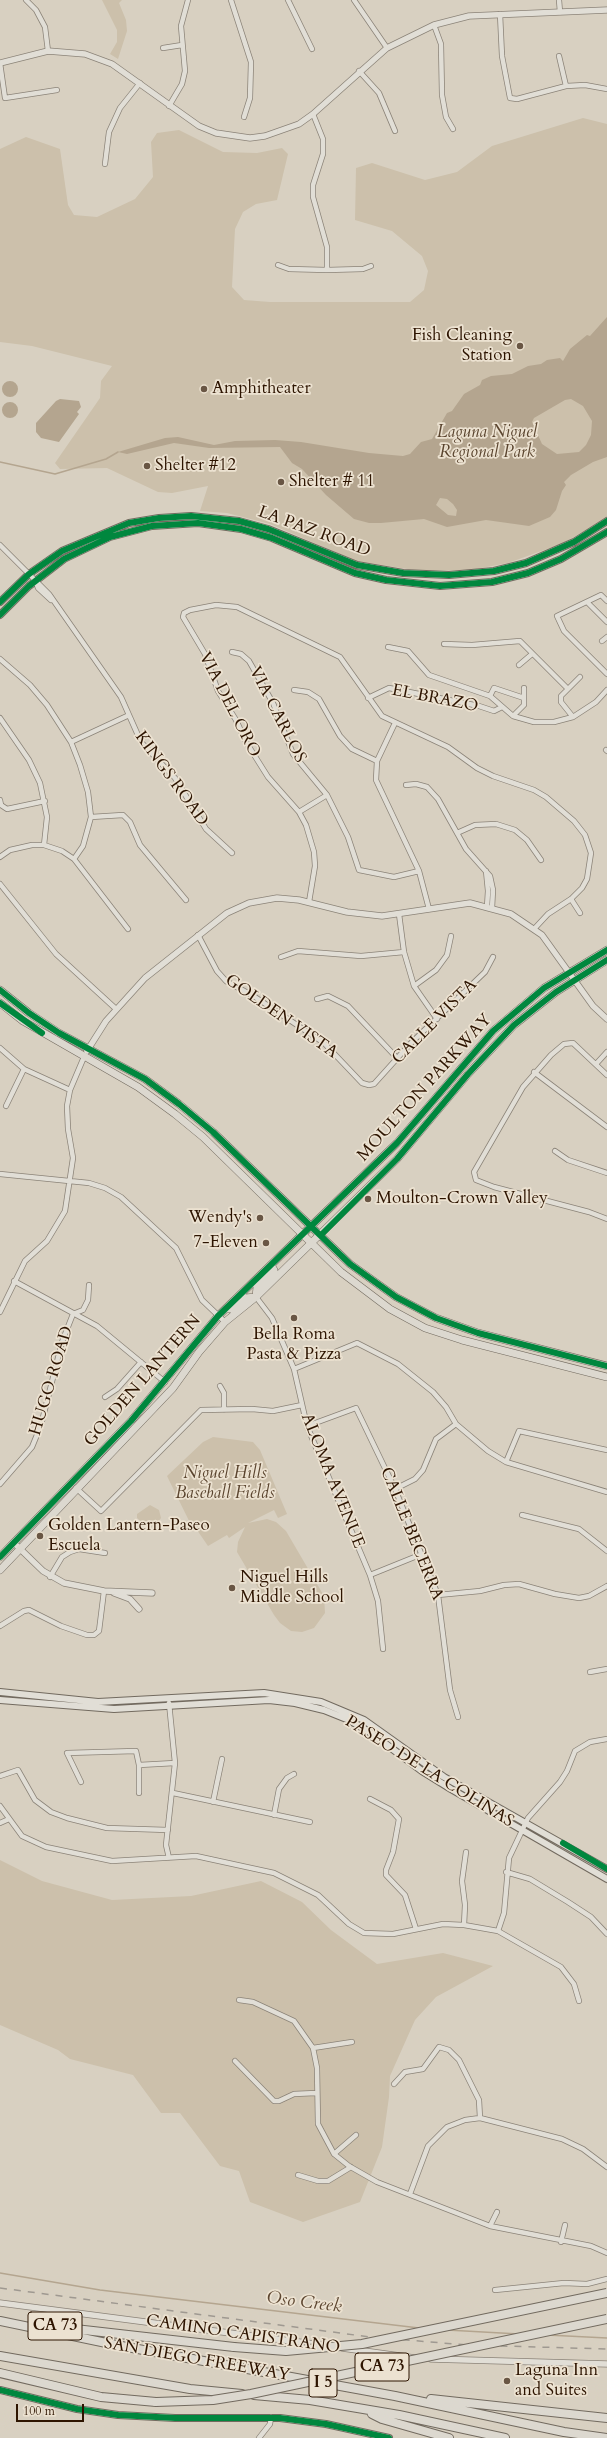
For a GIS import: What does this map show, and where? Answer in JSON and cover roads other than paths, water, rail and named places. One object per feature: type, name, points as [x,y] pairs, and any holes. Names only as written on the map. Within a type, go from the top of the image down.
[{"type":"highway","name":"CA 73","points":[[4,2322],[68,2327],[234,2347],[286,2351],[362,2344],[607,2293]]},
{"type":"highway","name":"CA 73","points":[[0,2373],[95,2396],[156,2402],[213,2400],[251,2394],[607,2319]]},
{"type":"highway","name":"SAN DIEGO FREEWAY","points":[[4,2322],[123,2346],[395,2396],[564,2432],[605,2437]]},
{"type":"highway","name":"SAN DIEGO FREEWAY","points":[[0,2356],[190,2389],[283,2397],[366,2410],[505,2438]]},
{"type":"highway","points":[[395,2396],[607,2418]]},
{"type":"highway","points":[[366,2410],[382,2419],[449,2438]]},
{"type":"main road","name":"LA PAZ ROAD","points":[[0,602],[30,574],[62,551],[129,523],[177,516],[226,519],[268,529],[357,565],[388,571],[433,575],[471,574],[508,568],[526,563],[574,542],[607,521]]},
{"type":"main road","points":[[127,532],[129,523]]},
{"type":"main road","name":"LA PAZ ROAD","points":[[0,615],[35,580],[78,552],[127,532],[184,523],[234,528],[272,538],[355,573],[386,580],[440,586],[492,582],[528,573],[561,559],[607,531]]},
{"type":"main road","points":[[574,542],[578,543],[599,532],[607,531]]},
{"type":"main road","name":"MOULTON PARKWAY","points":[[311,1226],[397,1144],[493,1031],[526,1001],[568,972],[607,950]]},
{"type":"main road","name":"MOULTON PARKWAY","points":[[321,1235],[397,1160],[468,1074],[509,1030],[546,999],[607,960]]},
{"type":"main road","points":[[0,990],[44,1023],[145,1079],[179,1104],[213,1132],[350,1264],[375,1284],[436,1318],[478,1333],[607,1366]]},
{"type":"main road","points":[[0,1003],[23,1021],[138,1087],[188,1124],[341,1272],[372,1298],[425,1328],[462,1340],[607,1378]]},
{"type":"main road","name":"GOLDEN LANTERN","points":[[0,1557],[72,1484],[165,1382],[218,1316],[311,1226]]},
{"type":"main road","name":"GOLDEN LANTERN","points":[[0,1570],[21,1550],[146,1418],[225,1322],[256,1297],[321,1235]]},
{"type":"main road","points":[[226,1309],[233,1309],[245,1298],[256,1297],[257,1287],[274,1270],[271,1265]]},
{"type":"main road","points":[[146,1418],[145,1413],[165,1391],[165,1382],[172,1381],[183,1369],[188,1368]]},
{"type":"main road","name":"PASEO DE LA COLINAS","points":[[0,1692],[98,1702],[264,1693],[302,1697],[333,1706],[364,1720],[444,1777],[607,1869]]},
{"type":"main road","name":"PASEO DE LA COLINAS","points":[[0,1700],[93,1709],[169,1707],[269,1700],[308,1706],[337,1715],[371,1733],[422,1771],[451,1789],[607,1879]]},
{"type":"main road","points":[[0,2390],[77,2408],[118,2415],[175,2418],[271,2417],[326,2424],[389,2438]]},
{"type":"street","points":[[26,0],[36,10],[45,27],[48,51]]},
{"type":"street","points":[[169,106],[182,84],[185,72],[181,26],[188,0]]},
{"type":"street","points":[[231,0],[251,62],[250,98],[244,117]]},
{"type":"street","points":[[288,0],[312,49]]},
{"type":"street","points":[[354,0],[387,48]]},
{"type":"street","points":[[559,0],[560,12]]},
{"type":"street","points":[[57,90],[6,98],[0,63],[48,51],[70,51],[99,58],[140,83],[169,106],[198,126],[216,133],[242,137],[265,136],[287,130],[313,114],[359,71],[387,48],[434,25],[469,16],[607,10]]},
{"type":"street","points":[[500,14],[502,56],[510,98],[517,99],[566,86],[585,85],[607,89]]},
{"type":"street","points":[[434,25],[441,44],[442,95],[446,117],[453,130]]},
{"type":"street","points":[[163,48],[182,45]]},
{"type":"street","points":[[559,56],[566,86]]},
{"type":"street","points":[[359,71],[378,93],[395,131]]},
{"type":"street","points":[[105,164],[109,132],[120,108],[140,83]]},
{"type":"street","points":[[313,114],[324,139],[324,154],[313,185],[313,197],[327,247],[327,270]]},
{"type":"street","points":[[278,265],[289,269],[327,270],[363,269],[370,266]]},
{"type":"street","name":"KINGS ROAD","points":[[0,545],[35,580],[42,585],[51,600],[87,645],[121,697],[127,716],[140,742],[175,778],[206,829],[232,853]]},
{"type":"street","points":[[607,601],[601,595],[557,616],[564,631],[607,674]]},
{"type":"street","points":[[587,602],[607,622]]},
{"type":"street","name":"VIA DEL ORO","points":[[309,902],[314,883],[314,852],[306,825],[299,812],[268,777],[246,742],[236,720],[218,691],[205,654],[194,638],[183,614],[195,608],[214,605],[232,606],[247,611],[340,657],[368,698]]},
{"type":"street","points":[[602,641],[607,637]]},
{"type":"street","points":[[444,644],[472,645],[520,641],[568,689]]},
{"type":"street","points":[[388,647],[408,651],[429,675],[490,696],[513,716],[523,720],[542,723],[554,722],[573,717],[596,702],[607,690]]},
{"type":"street","name":"VIA CARLOS","points":[[232,652],[241,654],[249,661],[273,703],[293,754],[327,795],[348,837],[358,870],[394,877],[419,871]]},
{"type":"street","points":[[519,665],[532,654]]},
{"type":"street","points":[[0,659],[30,685],[71,742],[86,785],[91,817],[83,846],[74,859]]},
{"type":"street","points":[[573,717],[561,702],[562,696],[580,677]]},
{"type":"street","name":"EL BRAZO","points":[[368,698],[389,688],[479,706],[494,711],[502,707]]},
{"type":"street","points":[[490,696],[494,688],[524,698]]},
{"type":"street","points":[[513,716],[524,705],[524,688]]},
{"type":"street","points":[[294,690],[308,692],[319,699],[340,736],[352,749],[377,761]]},
{"type":"street","points":[[368,698],[382,716],[448,747],[477,768],[493,776],[534,790],[546,797],[574,821],[585,835],[591,860],[585,884],[571,900],[548,914],[535,928]]},
{"type":"street","points":[[71,742],[127,716]]},
{"type":"street","points":[[0,718],[29,760],[45,801],[47,832],[44,846]]},
{"type":"street","points":[[395,723],[377,761],[376,780],[419,871],[429,909]]},
{"type":"street","points":[[406,784],[416,784],[427,788],[438,800],[466,850],[486,871],[490,885],[489,907]]},
{"type":"street","points":[[299,812],[327,795]]},
{"type":"street","points":[[0,800],[1,805],[7,810],[45,801]]},
{"type":"street","points":[[91,817],[123,816],[130,822],[140,845],[186,900]]},
{"type":"street","points":[[457,834],[475,825],[496,824],[514,830],[527,840],[541,860]]},
{"type":"street","points":[[0,857],[20,846],[44,846],[62,851],[74,859],[128,929]]},
{"type":"street","points":[[0,884],[56,954],[116,1008]]},
{"type":"street","points":[[0,1312],[14,1280],[25,1261],[47,1242],[65,1210],[71,1181],[73,1158],[67,1117],[70,1090],[88,1048],[116,1008],[145,978],[198,935],[227,914],[249,903],[277,898],[309,902],[363,914],[399,914],[470,904],[489,907],[511,914],[535,928],[552,946],[574,981],[593,1006],[607,1019]]},
{"type":"street","points":[[571,900],[580,912]]},
{"type":"street","points":[[399,914],[404,952],[414,986],[437,1019]]},
{"type":"street","name":"GOLDEN VISTA","points":[[198,935],[217,971],[226,981],[260,1000],[324,1043],[364,1084],[374,1084]]},
{"type":"street","points":[[414,986],[436,970],[447,955],[451,936]]},
{"type":"street","points":[[281,957],[298,951],[361,956],[404,952]]},
{"type":"street","name":"CALLE VISTA","points":[[374,1084],[397,1058],[485,972],[493,957]]},
{"type":"street","points":[[317,999],[328,996],[348,1006],[397,1058]]},
{"type":"street","points":[[607,1075],[570,1042],[551,1055],[534,1072],[512,1104],[475,1169],[474,1176],[480,1182],[494,1187],[588,1212],[607,1219]]},
{"type":"street","points":[[0,1048],[24,1069],[70,1090]]},
{"type":"street","points":[[596,1064],[607,1052]]},
{"type":"street","points":[[6,1106],[24,1069]]},
{"type":"street","points":[[534,1072],[607,1127]]},
{"type":"street","points":[[555,1151],[568,1160],[607,1173]]},
{"type":"street","points":[[0,1174],[71,1181],[105,1188],[133,1206],[176,1248],[188,1268],[198,1293],[225,1322]]},
{"type":"street","points":[[14,1280],[97,1326],[165,1382]]},
{"type":"street","points":[[74,1314],[84,1310],[88,1300],[89,1285]]},
{"type":"street","name":"ALOMA AVENUE","points":[[256,1297],[272,1318],[294,1369],[307,1426],[370,1576],[378,1602],[383,1649]]},
{"type":"street","name":"HUGO ROAD","points":[[0,1484],[32,1448],[41,1425],[62,1342],[74,1314]]},
{"type":"street","points":[[294,1369],[357,1343],[398,1364],[433,1392],[446,1407],[456,1424],[488,1451],[506,1462],[607,1492]]},
{"type":"street","points":[[105,1396],[117,1389],[141,1362]]},
{"type":"street","points":[[220,1386],[224,1393],[224,1410]]},
{"type":"street","points":[[72,1484],[101,1511],[201,1410],[252,1409],[273,1411],[302,1405]]},
{"type":"street","name":"CALLE BECERRA","points":[[307,1426],[356,1408],[394,1489],[438,1595],[450,1690],[458,1717]]},
{"type":"street","points":[[394,1489],[414,1479],[423,1470],[436,1439],[456,1424]]},
{"type":"street","points":[[506,1462],[519,1431],[607,1450]]},
{"type":"street","points":[[522,1515],[579,1529],[607,1551]]},
{"type":"street","points":[[14,1543],[50,1576],[64,1583],[104,1591],[152,1594]]},
{"type":"street","points":[[50,1576],[62,1557],[70,1552],[79,1549],[105,1553]]},
{"type":"street","points":[[370,1576],[422,1554]]},
{"type":"street","points":[[438,1595],[480,1591],[504,1584],[519,1584],[571,1598],[589,1596],[606,1590]]},
{"type":"street","points":[[0,1626],[24,1611],[29,1610],[61,1626],[87,1635],[94,1635],[99,1631],[104,1591]]},
{"type":"street","points":[[112,1592],[130,1599],[139,1609]]},
{"type":"street","points":[[590,1672],[607,1669]]},
{"type":"street","points":[[169,1698],[175,1762],[173,1793],[166,1845],[170,1858]]},
{"type":"street","points":[[498,1931],[504,1913],[506,1872],[510,1858],[526,1823],[560,1782],[567,1771],[574,1751],[590,1742],[607,1739]]},
{"type":"street","points":[[81,1782],[67,1753],[136,1751],[140,1765],[139,1793]]},
{"type":"street","points":[[213,1802],[222,1759]]},
{"type":"street","points":[[140,1765],[175,1762]]},
{"type":"street","points":[[0,1776],[18,1770],[35,1800],[51,1812],[107,1828],[168,1830]]},
{"type":"street","points":[[274,1815],[279,1789],[287,1778],[294,1774]]},
{"type":"street","points":[[173,1793],[310,1822]]},
{"type":"street","points":[[370,1799],[391,1810],[399,1819],[393,1852],[386,1870],[386,1875],[405,1896],[416,1929]]},
{"type":"street","points":[[0,1806],[22,1836],[46,1846],[112,1861],[196,1856],[274,1873],[318,1895],[349,1924],[364,1933],[394,1934],[443,1924],[464,1925],[498,1931],[561,1967],[574,1984],[579,2001]]},
{"type":"street","points":[[0,1823],[9,1819]]},
{"type":"street","points":[[464,1925],[465,1905],[462,1881],[466,1852]]},
{"type":"street","points":[[506,1872],[530,1879],[568,1902],[591,1917],[607,1934]]},
{"type":"street","points":[[239,2000],[253,2002],[294,2021],[313,2048],[317,2068],[316,2093],[318,2124],[334,2154],[351,2167],[378,2182],[490,2226],[561,2242],[590,2246],[607,2253]]},
{"type":"street","points":[[313,2048],[352,2042]]},
{"type":"street","points":[[394,2084],[406,2072],[422,2069],[439,2047],[449,2050],[459,2060],[479,2100],[480,2118]]},
{"type":"street","points":[[236,2061],[274,2101],[279,2102],[294,2094],[316,2093]]},
{"type":"street","points":[[410,2194],[428,2146],[447,2127],[464,2120],[480,2118],[562,2139],[583,2149],[607,2167]]},
{"type":"street","points":[[334,2154],[356,2135]]},
{"type":"street","points":[[298,2175],[318,2182],[328,2181],[351,2167]]},
{"type":"street","points":[[490,2226],[497,2212]]},
{"type":"street","points":[[561,2242],[565,2225]]},
{"type":"street","points":[[495,2290],[564,2283],[587,2284],[607,2280]]},
{"type":"street","name":"CAMINO CAPISTRANO","points":[[0,2303],[399,2356],[607,2364]]},
{"type":"street","points":[[259,2438],[270,2424],[271,2417]]},
{"type":"waterway","points":[[0,462],[55,474],[106,459],[118,452]]},
{"type":"waterway","name":"Oso Creek","points":[[0,2273],[100,2290],[419,2328]]},
{"type":"waterway","name":"Oso Creek","points":[[447,2330],[519,2334]]},
{"type":"waterway","name":"Oso Creek","points":[[547,2335],[607,2338]]},
{"type":"railway","points":[[0,2288],[370,2337],[467,2345],[607,2349]]},
{"type":"place","name":"Fish Cleaning Station","points":[[520,346]]},
{"type":"place","name":"Amphitheater","points":[[204,389]]},
{"type":"place","name":"Shelter #12","points":[[147,466]]},
{"type":"place","name":"Shelter # 11","points":[[281,482]]},
{"type":"place","name":"Moulton-Crown Valley","points":[[368,1199]]},
{"type":"place","name":"Wendy's","points":[[260,1218]]},
{"type":"place","name":"7-Eleven","points":[[266,1243]]},
{"type":"place","name":"Bella Roma Pasta & Pizza","points":[[294,1318]]},
{"type":"place","name":"Golden Lantern-Paseo Escuela","points":[[40,1536]]},
{"type":"place","name":"Niguel Hills Middle School","points":[[232,1588]]},
{"type":"place","name":"Laguna Inn and Suites","points":[[507,2381]]},
{"type":"park label","name":"Laguna Niguel Regional Park","points":[[487,443]]},
{"type":"park label","name":"Niguel Hills Baseball Fields","points":[[225,1484]]}]
